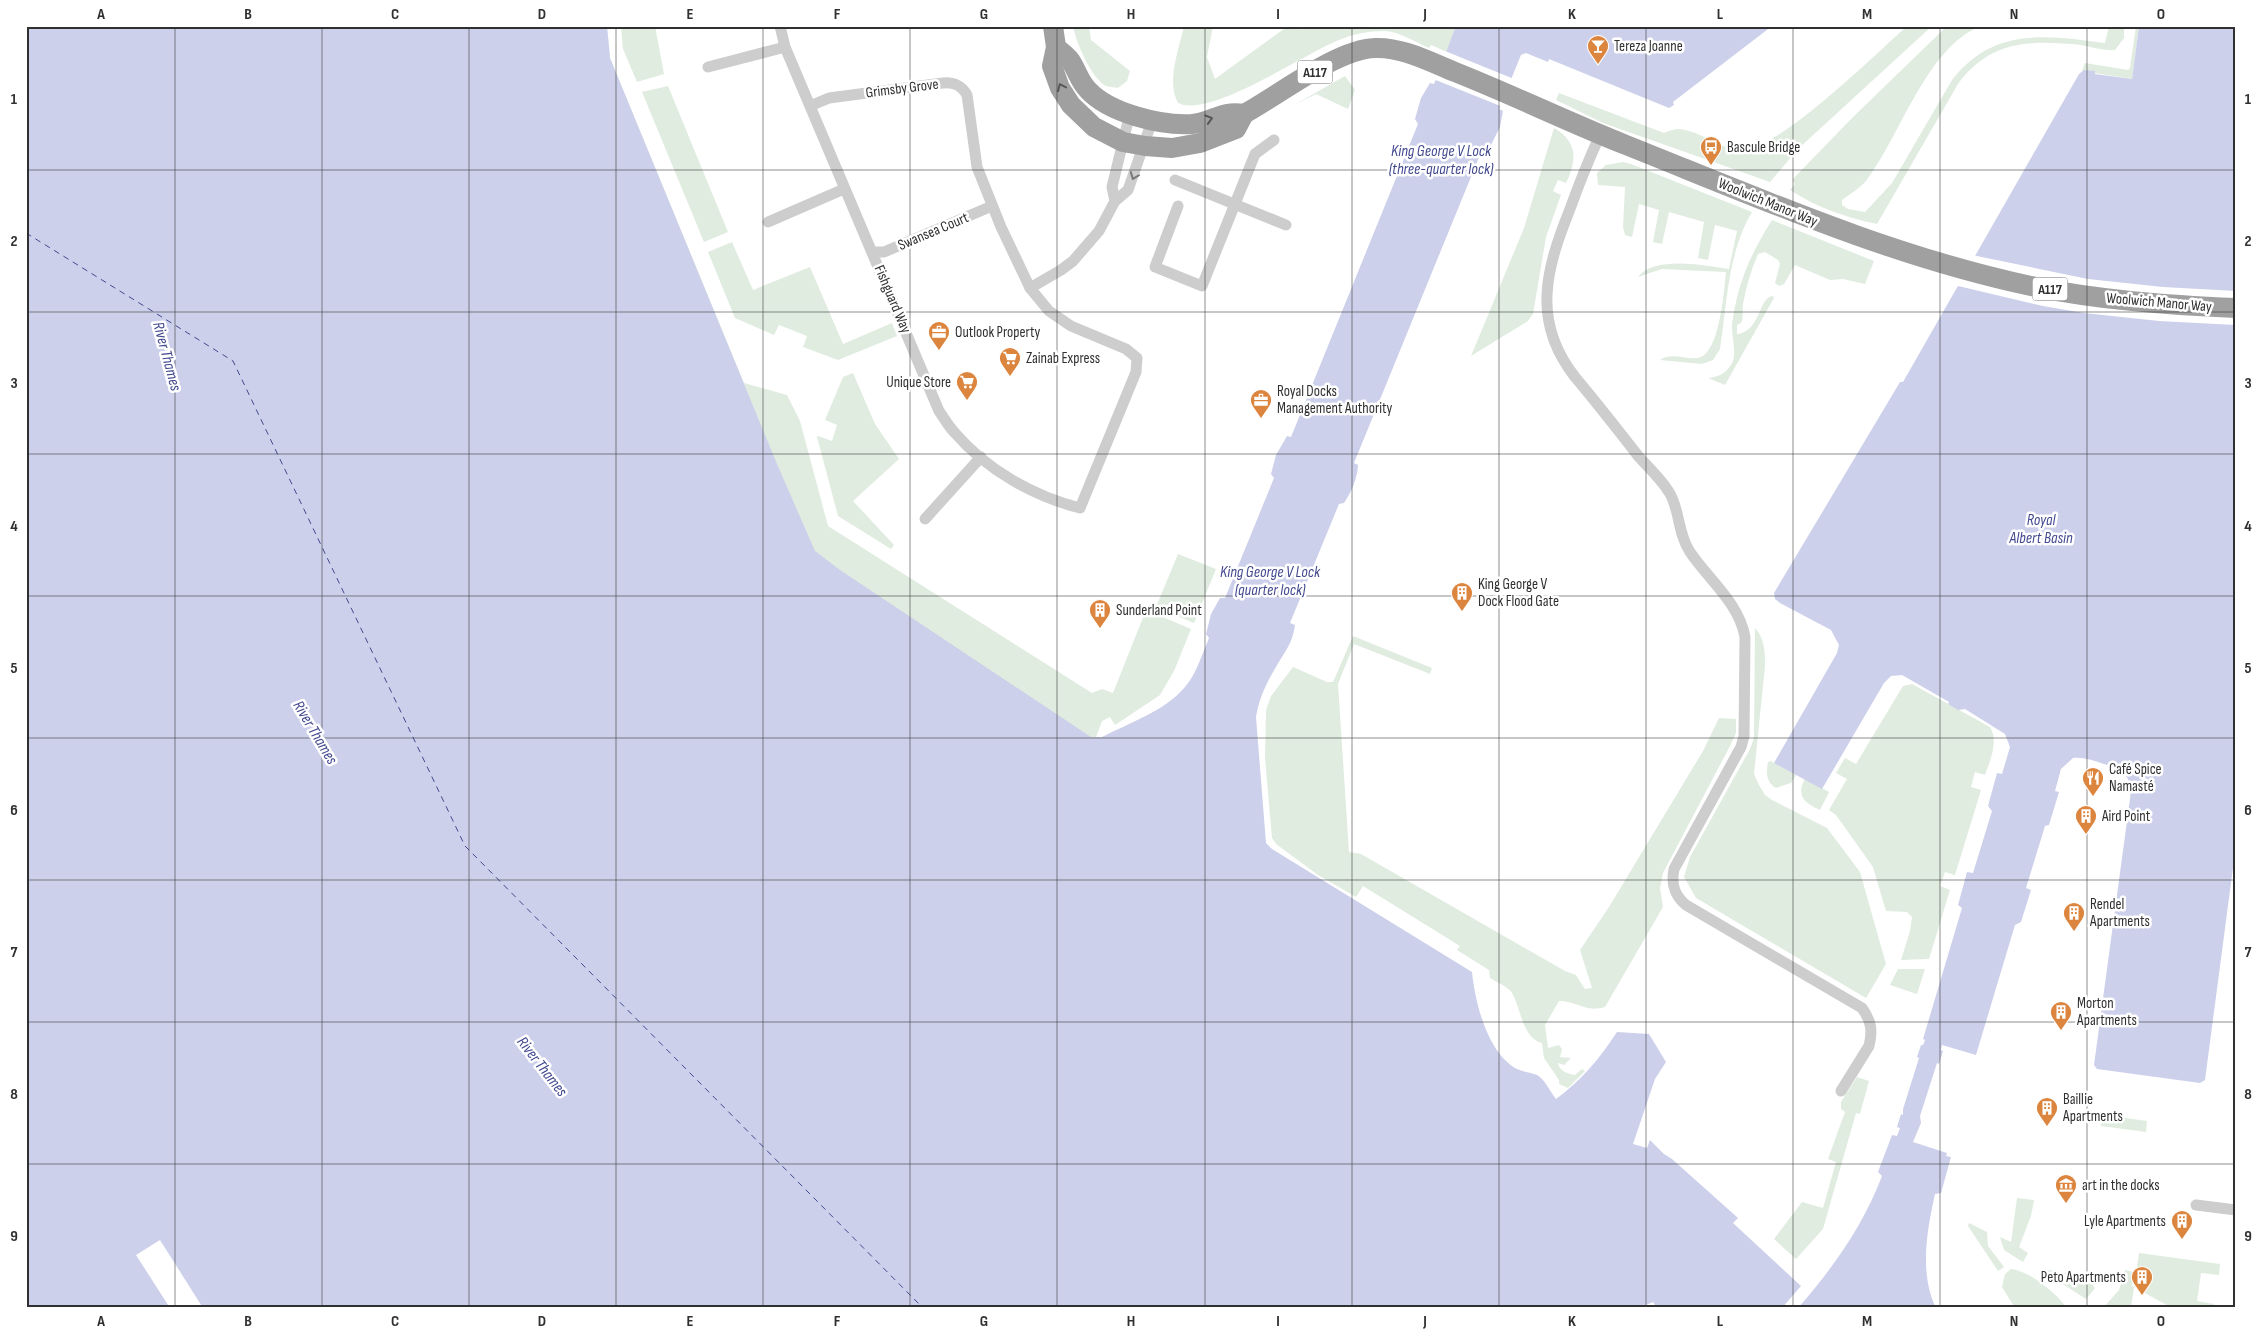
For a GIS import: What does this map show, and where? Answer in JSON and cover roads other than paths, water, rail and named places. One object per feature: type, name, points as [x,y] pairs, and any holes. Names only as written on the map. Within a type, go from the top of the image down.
[{"type":"highway","name":"A117","points":[[1053,26],[1056,47]]},
{"type":"highway","name":"Woolwich Manor Way","points":[[1056,47],[1070,60],[1079,79],[1090,92],[1106,103],[1152,121],[1192,124],[1230,112],[1244,114]]},
{"type":"highway","name":"Woolwich Manor Way","points":[[1056,47],[1052,66],[1060,88],[1071,105],[1094,127],[1124,142],[1145,146],[1180,147],[1211,140],[1236,129],[1244,114],[1334,60],[1353,51],[1391,48],[1416,56],[1528,101],[1600,135],[1799,215],[1869,241],[1940,263],[2030,286],[2124,301],[2236,308]]},
{"type":"street","name":"Fishguard Way","points":[[780,26],[785,47],[939,411],[954,433],[981,457],[1024,487],[1083,512],[1136,372],[1138,356],[1071,326],[1049,311],[1030,288]]},
{"type":"street","points":[[708,67],[785,47]]},
{"type":"street","name":"Grimsby Grove","points":[[810,106],[829,98],[942,83],[958,84],[966,95],[977,167],[992,206],[1030,288]]},
{"type":"street","points":[[1115,201],[1112,187],[1130,113]]},
{"type":"street","points":[[1030,288],[1073,261],[1099,231],[1115,201],[1128,190],[1145,146],[1152,121]]},
{"type":"street","points":[[1600,135],[1555,247],[1547,286],[1549,327],[1553,340],[1574,374],[1669,492],[1682,537],[1690,551],[1729,601],[1743,627],[1745,637],[1744,736],[1741,747],[1674,869],[1675,892],[1686,905],[1862,1008],[1870,1023],[1871,1038],[1869,1046],[1841,1091]]},
{"type":"street","points":[[1178,206],[1155,266],[1202,286],[1255,154],[1274,140]]},
{"type":"street","points":[[1175,180],[1286,225]]},
{"type":"street","points":[[768,222],[844,189]]},
{"type":"street","name":"Swansea Court","points":[[873,252],[884,252],[992,206]]},
{"type":"street","points":[[925,519],[981,457]]},
{"type":"street","points":[[2196,1205],[2236,1210]]},
{"type":"water","points":[[26,26],[607,26],[610,58],[777,464],[815,551],[840,570],[1091,737],[1102,737],[1146,716],[1167,703],[1185,687],[1196,670],[1209,638],[1206,634],[1211,614],[1220,598],[1225,598],[1274,478],[1271,474],[1276,455],[1287,436],[1291,437],[1418,124],[1415,119],[1421,98],[1430,83],[1434,84],[1456,26],[1772,26],[1673,102],[1674,105],[1669,108],[1549,59],[1548,62],[1526,53],[1521,55],[1499,109],[1503,111],[1500,127],[1489,149],[1482,150],[1354,463],[1358,465],[1354,485],[1344,503],[1339,504],[1290,623],[1295,625],[1290,643],[1266,685],[1256,717],[1266,843],[1272,849],[1472,972],[1476,997],[1484,1025],[1497,1050],[1515,1068],[1540,1077],[1556,1099],[1574,1085],[1590,1068],[1617,1032],[1649,1034],[1666,1062],[1655,1079],[1633,1144],[1647,1148],[1650,1140],[1738,1218],[1733,1223],[1801,1286],[1782,1308],[1657,1308],[1653,1302],[1639,1308],[26,1308]]},
{"type":"water","name":"Royal Albert Basin","points":[[2139,26],[2236,26],[2236,845],[2205,1080],[2200,1083],[2097,1069],[2094,1065],[2131,793],[2128,779],[2115,768],[2089,759],[2073,758],[2061,769],[2055,791],[2059,792],[2049,825],[2045,826],[2026,888],[2031,890],[2021,922],[2015,925],[1976,1055],[1942,1045],[1941,1050],[1943,1051],[1939,1064],[1937,1063],[1920,1116],[1921,1123],[1913,1142],[1947,1153],[1946,1156],[1951,1157],[1941,1193],[1935,1194],[1927,1237],[1926,1266],[1931,1295],[1936,1308],[1798,1308],[1846,1246],[1866,1212],[1882,1176],[1878,1172],[1892,1135],[1897,1136],[1900,1128],[1897,1127],[1901,1114],[1903,1115],[1903,1109],[1919,1058],[1917,1057],[1925,1040],[1923,1039],[1962,908],[1958,905],[1967,872],[1973,873],[1992,811],[1988,806],[1997,773],[2002,774],[2010,747],[2005,734],[1965,709],[1958,710],[1948,704],[1949,702],[1902,675],[1891,676],[1884,683],[1822,789],[1774,763],[1837,653],[1839,645],[1831,630],[1780,603],[1775,599],[1774,593],[1900,382],[1903,382],[2079,74],[2084,70],[2095,71],[2095,74],[2132,79]]},
{"type":"place","name":"Tereza Joanne","points":[[1598,65]]},
{"type":"place","name":"Bascule Bridge","points":[[1711,166]]},
{"type":"place","name":"Outlook Property","points":[[939,351]]},
{"type":"place","name":"Zainab Express","points":[[1010,377]]},
{"type":"place","name":"Unique Store","points":[[967,401]]},
{"type":"place","name":"Royal Docks Management Authority","points":[[1261,419]]},
{"type":"place","name":"King George V Dock Flood Gate","points":[[1462,612]]},
{"type":"place","name":"Sunderland Point","points":[[1100,629]]},
{"type":"place","name":"Café Spice Namasté","points":[[2093,797]]},
{"type":"place","name":"Aird Point","points":[[2086,835]]},
{"type":"place","name":"Rendel Apartments","points":[[2074,932]]},
{"type":"place","name":"Morton Apartments","points":[[2061,1031]]},
{"type":"place","name":"Baillie Apartments","points":[[2047,1127]]},
{"type":"place","name":"art in the docks","points":[[2066,1204]]},
{"type":"place","name":"Lyle Apartments","points":[[2182,1240]]},
{"type":"place","name":"Peto Apartments","points":[[2142,1296]]},
{"type":"water label","name":"King George V Lock (three-quarter lock)","points":[[1441,159]]},
{"type":"water label","name":"River Thames","points":[[168,356]]},
{"type":"water label","name":"King George V Lock (quarter lock)","points":[[1270,580]]},
{"type":"water label","name":"River Thames","points":[[316,732]]},
{"type":"water label","name":"River Thames","points":[[543,1066]]}]
